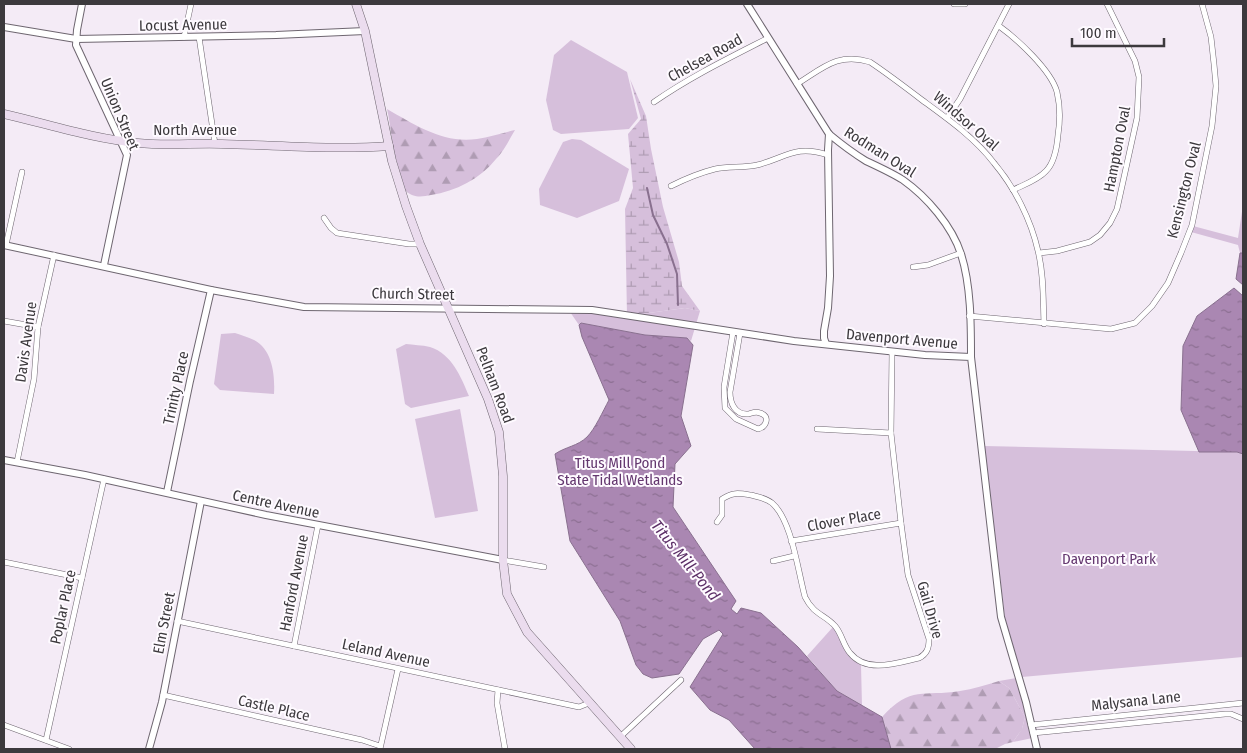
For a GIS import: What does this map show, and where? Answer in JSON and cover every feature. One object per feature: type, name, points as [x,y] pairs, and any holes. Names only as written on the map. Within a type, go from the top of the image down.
[{"type":"main road","name":"Pelham Road","points":[[356,4],[364,31],[400,190],[420,244],[488,399],[498,432],[503,476],[503,560],[507,594],[519,620],[536,644],[632,749]]},
{"type":"main road","name":"North Avenue","points":[[4,114],[137,143],[320,147],[389,146]]},
{"type":"street","name":"Union Street","points":[[82,4],[76,46],[127,155],[104,265]]},
{"type":"street","points":[[184,37],[191,4]]},
{"type":"street","points":[[747,4],[829,134]]},
{"type":"street","points":[[954,4],[965,4]]},
{"type":"street","points":[[947,118],[960,100],[1010,4]]},
{"type":"street","name":"Hampton Oval","points":[[1039,253],[1057,251],[1090,242],[1100,235],[1110,223],[1117,209],[1137,118],[1139,77],[1135,61],[1107,4]]},
{"type":"street","name":"Kensington Oval","points":[[969,316],[1111,329],[1135,323],[1152,306],[1168,283],[1181,253],[1192,224],[1204,173],[1215,106],[1211,37],[1202,4]]},
{"type":"street","points":[[999,26],[1016,38],[1049,77],[1057,92],[1059,115],[1057,143],[1051,165],[1045,172],[1013,190]]},
{"type":"street","name":"Locust Avenue","points":[[4,27],[76,40],[364,31]]},
{"type":"street","points":[[199,37],[215,144]]},
{"type":"street","name":"Chelsea Road","points":[[654,102],[719,62],[768,38]]},
{"type":"street","name":"Windsor Oval","points":[[797,84],[838,60],[847,58],[870,62],[947,118],[983,149],[996,164],[1025,212],[1039,253],[1044,324]]},
{"type":"street","name":"Davenport Avenue","points":[[829,134],[830,276],[824,331],[826,344],[925,355],[972,357],[1001,617],[1037,749]]},
{"type":"street","name":"Rodman Oval","points":[[829,134],[847,149],[903,180],[919,192],[945,223],[961,253],[968,286],[972,357]]},
{"type":"street","points":[[671,186],[714,169],[758,165],[793,151],[812,151],[828,154]]},
{"type":"street","points":[[5,245],[22,172]]},
{"type":"street","points":[[324,218],[337,233],[420,244]]},
{"type":"street","name":"Church Street","points":[[5,245],[104,265],[211,290],[304,307],[592,310],[737,333],[826,344]]},
{"type":"street","points":[[913,267],[928,265],[961,253]]},
{"type":"street","name":"Davis Avenue","points":[[18,462],[34,379],[38,327],[54,255]]},
{"type":"street","name":"Trinity Place","points":[[167,492],[211,290]]},
{"type":"street","points":[[4,321],[38,327]]},
{"type":"street","points":[[737,333],[730,400],[738,412],[746,414],[757,412],[762,413],[766,417],[765,425],[758,430],[736,419],[725,408],[724,387],[737,333]]},
{"type":"street","name":"Gail Drive","points":[[717,522],[722,515],[722,499],[731,494],[764,498],[772,503],[781,513],[791,541],[809,606],[821,617],[833,624],[849,653],[856,660],[870,666],[877,666],[919,658],[927,651],[929,639],[908,575],[901,523],[891,433],[892,352]]},
{"type":"street","points":[[817,429],[891,433]]},
{"type":"street","name":"Centre Avenue","points":[[4,460],[167,492],[201,501],[318,525],[544,567]]},
{"type":"street","name":"Poplar Place","points":[[46,740],[104,479]]},
{"type":"street","name":"Elm Street","points":[[149,749],[163,695],[201,501]]},
{"type":"street","name":"Clover Place","points":[[791,541],[901,523]]},
{"type":"street","name":"Hanford Avenue","points":[[294,646],[318,525]]},
{"type":"street","points":[[773,560],[794,556]]},
{"type":"street","points":[[4,562],[82,578]]},
{"type":"street","name":"Leland Avenue","points":[[177,621],[579,708],[589,703]]},
{"type":"street","points":[[380,748],[398,668]]},
{"type":"street","points":[[620,737],[681,680]]},
{"type":"street","points":[[498,690],[497,703],[505,749]]},
{"type":"street","name":"Castle Place","points":[[163,695],[362,740],[380,748]]},
{"type":"street","name":"Malysana Lane","points":[[1031,725],[1243,703]]},
{"type":"street","name":"Malysana Lane","points":[[1033,733],[1225,714],[1231,714],[1243,720]]},
{"type":"street","points":[[4,725],[70,749]]},
{"type":"green space","points":[[571,40],[627,72],[638,118],[629,129],[561,134],[553,130],[546,100],[554,55]]},
{"type":"green space","points":[[630,79],[646,116],[663,207],[679,262],[682,286],[700,311],[685,308],[627,316],[625,209],[633,188],[628,134],[641,119]]},
{"type":"green space","points":[[387,109],[430,132],[453,139],[477,139],[515,130],[499,156],[475,178],[458,187],[440,193],[428,196],[415,196],[406,191],[399,175]]},
{"type":"green space","points":[[572,139],[581,140],[629,169],[619,201],[577,218],[540,205],[539,189],[563,142]]},
{"type":"green space","points":[[1243,205],[1243,253],[1240,253],[1238,245],[1191,232],[1193,226],[1238,238]]},
{"type":"green space","points":[[685,308],[700,311],[691,341],[687,338],[645,335],[581,323],[579,325],[568,309],[627,316]]},
{"type":"green space","points":[[235,333],[254,340],[265,350],[272,364],[274,394],[220,390],[214,384],[221,334]]},
{"type":"green space","points":[[406,344],[421,345],[438,350],[455,367],[469,396],[411,408],[405,404],[396,349]]},
{"type":"green space","points":[[460,409],[478,511],[435,518],[415,419]]},
{"type":"green space","name":"Davenport Park","points":[[984,446],[1237,452],[1243,454],[1243,657],[1022,677],[1005,618]]},
{"type":"green space","points":[[833,627],[847,652],[861,665],[862,706],[837,691],[807,656]]},
{"type":"green space","points":[[1022,677],[1037,737],[1013,742],[1022,729],[1025,717],[1009,688],[999,681]]},
{"type":"green space","points":[[999,681],[1009,688],[1025,717],[1022,729],[1013,742],[995,749],[891,749],[882,717],[901,700],[918,694],[960,691]]},
{"type":"water","points":[[1240,253],[1243,253],[1243,285],[1236,279]]},
{"type":"water","points":[[1234,288],[1243,296],[1243,454],[1237,452],[1199,452],[1181,410],[1183,346],[1197,316]]},
{"type":"water","name":"Titus Mill-Pond","points":[[581,323],[645,335],[687,338],[693,345],[681,416],[691,446],[675,464],[673,507],[736,601],[731,609],[737,614],[741,608],[761,613],[798,647],[837,691],[882,717],[891,749],[755,749],[729,720],[710,710],[690,687],[723,634],[719,630],[703,639],[679,674],[652,678],[643,674],[636,665],[620,621],[570,541],[555,454],[580,442],[590,434],[609,400],[582,337],[579,325]]},
{"type":"waterway","points":[[647,188],[653,215],[667,244],[677,274],[678,305]]},
{"type":"park label","name":"Titus Mill Pond State Tidal Wetlands","points":[[620,472]]}]
